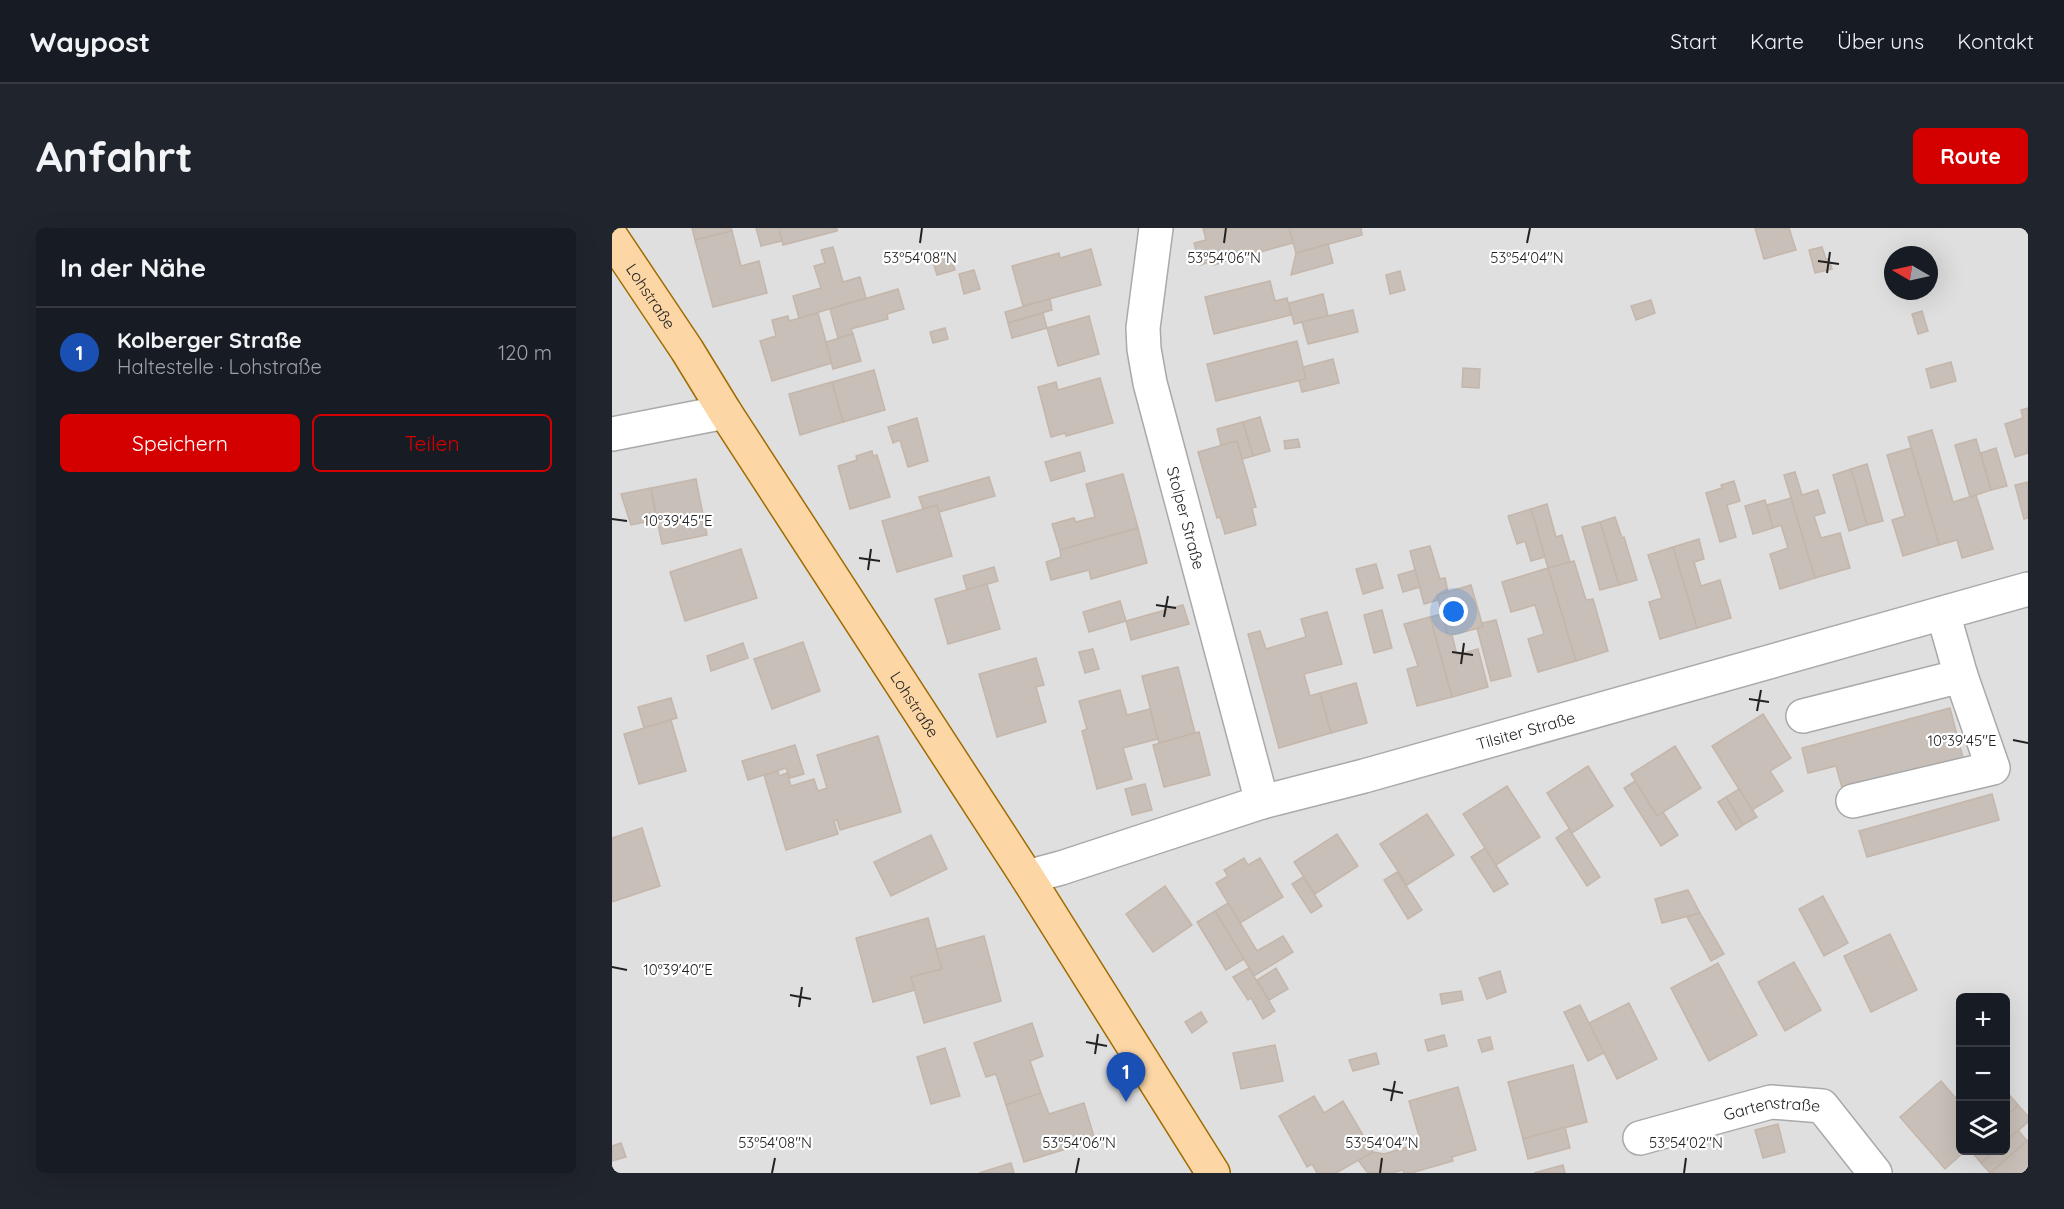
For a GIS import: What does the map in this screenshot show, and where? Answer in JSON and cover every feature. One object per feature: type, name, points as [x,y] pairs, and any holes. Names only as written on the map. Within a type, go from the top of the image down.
[{"type":"main road","name":"Lohstraße","points":[[612,238],[687,350],[724,412],[1027,877],[1213,1173]]},
{"type":"street","name":"Stolper Straße","points":[[1156,228],[1143,328],[1150,383],[1262,802]]},
{"type":"street","points":[[612,434],[724,412]]},
{"type":"street","name":"Tilsiter Straße","points":[[1027,877],[1262,802],[1364,777],[2028,589]]},
{"type":"street","points":[[1853,801],[1992,768],[1960,676],[1943,613]]},
{"type":"street","points":[[1803,716],[1960,676]]},
{"type":"street","name":"Gartenstraße","points":[[1640,1138],[1771,1102],[1822,1106],[1875,1173]]},
{"type":"shaded area","points":[[612,228],[2028,228],[2028,1173],[612,1173]]},
{"type":"building","points":[[692,228],[731,228],[732,231],[695,240]]},
{"type":"building","points":[[756,228],[779,228],[782,241],[761,246]]},
{"type":"building","points":[[779,228],[837,228],[837,231],[783,245]]},
{"type":"building","points":[[1203,228],[1289,228],[1293,243],[1213,265],[1212,261],[1200,265],[1194,243],[1206,240]]},
{"type":"building","points":[[1289,228],[1361,228],[1362,235],[1296,253]]},
{"type":"building","points":[[1755,228],[1789,228],[1796,250],[1764,259]]},
{"type":"building","points":[[732,231],[741,266],[759,261],[767,293],[713,307],[695,240]]},
{"type":"building","points":[[1328,244],[1333,263],[1291,275],[1296,253]]},
{"type":"building","points":[[833,247],[843,282],[860,277],[866,298],[799,318],[793,296],[821,288],[814,266],[825,263],[821,250]]},
{"type":"building","points":[[1822,247],[1832,269],[1815,273],[1809,250]]},
{"type":"building","points":[[1091,249],[1101,285],[1023,306],[1012,266],[1059,253],[1060,258]]},
{"type":"building","points":[[950,254],[955,270],[937,275],[932,259]]},
{"type":"building","points":[[974,270],[980,289],[964,294],[959,274]]},
{"type":"building","points":[[1400,271],[1405,290],[1390,294],[1386,275]]},
{"type":"building","points":[[1270,281],[1275,301],[1287,298],[1291,315],[1214,334],[1205,297]]},
{"type":"building","points":[[898,289],[904,309],[887,314],[888,319],[851,329],[853,334],[838,338],[830,309]]},
{"type":"building","points":[[1323,294],[1328,316],[1294,324],[1289,303]]},
{"type":"building","points":[[1050,299],[1052,310],[1008,323],[1005,312]]},
{"type":"building","points":[[1651,300],[1655,313],[1636,320],[1631,306]]},
{"type":"building","points":[[1353,310],[1358,332],[1308,344],[1302,322]]},
{"type":"building","points":[[1922,311],[1928,331],[1918,334],[1912,314]]},
{"type":"building","points":[[818,313],[832,363],[772,381],[760,341],[776,336],[772,320],[788,316],[789,321]]},
{"type":"building","points":[[1043,313],[1047,328],[1012,338],[1008,323]]},
{"type":"building","points":[[1089,316],[1099,354],[1058,366],[1047,328]]},
{"type":"building","points":[[945,328],[948,339],[933,343],[930,332]]},
{"type":"building","points":[[853,334],[861,361],[833,369],[826,342]]},
{"type":"building","points":[[1297,341],[1306,379],[1216,401],[1207,364]]},
{"type":"building","points":[[1333,359],[1339,383],[1302,392],[1299,380],[1306,379],[1303,367]]},
{"type":"building","points":[[1951,362],[1956,381],[1931,388],[1926,369]]},
{"type":"building","points":[[1463,368],[1480,369],[1479,388],[1462,387]]},
{"type":"building","points":[[874,370],[885,410],[843,422],[832,382]]},
{"type":"building","points":[[1100,378],[1113,423],[1066,436],[1065,433],[1051,437],[1038,387],[1056,382],[1058,390]]},
{"type":"building","points":[[832,382],[843,422],[800,435],[789,394]]},
{"type":"building","points":[[2028,408],[2028,453],[2015,457],[2005,424],[2023,418],[2021,410]]},
{"type":"building","points":[[1260,417],[1270,451],[1253,456],[1243,422]]},
{"type":"building","points":[[917,418],[928,461],[908,467],[900,440],[893,443],[888,427]]},
{"type":"building","points":[[1243,422],[1253,456],[1242,459],[1237,441],[1221,445],[1217,429]]},
{"type":"building","points":[[1932,430],[1953,502],[1976,495],[1993,549],[1962,558],[1957,540],[1939,545],[1908,437]]},
{"type":"building","points":[[1298,439],[1300,447],[1285,449],[1284,441]]},
{"type":"building","points":[[1976,439],[1991,490],[1970,497],[1955,445]]},
{"type":"building","points":[[1237,441],[1256,507],[1252,508],[1256,525],[1225,534],[1220,517],[1217,518],[1198,452]]},
{"type":"building","points":[[1911,448],[1939,545],[1903,556],[1892,520],[1905,516],[1887,455]]},
{"type":"building","points":[[1996,448],[2007,486],[1991,490],[1981,453]]},
{"type":"building","points":[[872,451],[873,456],[877,455],[890,497],[850,509],[838,466],[857,460],[856,456]]},
{"type":"building","points":[[1080,452],[1085,471],[1051,481],[1045,462]]},
{"type":"building","points":[[1867,464],[1883,521],[1867,525],[1851,469]]},
{"type":"building","points":[[1851,469],[1867,525],[1849,531],[1833,475]]},
{"type":"building","points":[[1795,472],[1802,495],[1818,490],[1825,513],[1814,516],[1821,538],[1840,533],[1850,568],[1815,578],[1784,475]]},
{"type":"building","points":[[1123,474],[1138,528],[1060,550],[1052,524],[1074,518],[1076,522],[1095,517],[1086,484]]},
{"type":"building","points":[[989,477],[995,496],[939,512],[937,505],[923,509],[919,497]]},
{"type":"building","points":[[696,479],[707,535],[662,544],[651,488]]},
{"type":"building","points":[[1734,481],[1740,501],[1727,505],[1736,537],[1720,542],[1706,493]]},
{"type":"building","points":[[2028,482],[2028,518],[2024,519],[2015,485]]},
{"type":"building","points":[[651,488],[656,520],[631,525],[621,494]]},
{"type":"building","points":[[1791,498],[1815,578],[1780,589],[1770,554],[1788,548],[1781,525],[1773,528],[1767,505]]},
{"type":"building","points":[[1765,500],[1773,528],[1753,534],[1745,506]]},
{"type":"building","points":[[1547,504],[1556,537],[1562,535],[1570,562],[1548,568],[1531,509]]},
{"type":"building","points":[[937,505],[952,556],[897,572],[882,521]]},
{"type":"building","points":[[1531,509],[1545,557],[1531,561],[1525,541],[1517,544],[1508,516]]},
{"type":"building","points":[[1615,517],[1622,538],[1624,537],[1637,580],[1619,585],[1600,522]]},
{"type":"building","points":[[1600,522],[1619,585],[1600,590],[1582,527]]},
{"type":"building","points":[[1138,528],[1147,563],[1091,579],[1089,570],[1051,580],[1046,562],[1061,557],[1060,550]]},
{"type":"building","points":[[1699,539],[1704,559],[1694,562],[1701,586],[1720,580],[1731,618],[1697,628],[1673,547]]},
{"type":"building","points":[[1430,546],[1440,579],[1445,578],[1448,592],[1437,595],[1438,600],[1424,604],[1410,551]]},
{"type":"building","points":[[1673,547],[1697,628],[1660,639],[1649,602],[1662,598],[1648,555]]},
{"type":"building","points":[[741,549],[757,598],[685,621],[670,572]]},
{"type":"building","points":[[1574,561],[1586,600],[1593,599],[1608,651],[1576,661],[1548,568]]},
{"type":"building","points":[[1376,564],[1383,588],[1363,594],[1356,569]]},
{"type":"building","points":[[994,567],[998,581],[967,590],[963,576]]},
{"type":"building","points":[[1548,568],[1576,661],[1538,672],[1528,639],[1544,634],[1535,605],[1511,612],[1502,582]]},
{"type":"building","points":[[1415,570],[1420,587],[1403,592],[1398,575]]},
{"type":"building","points":[[987,584],[1000,629],[948,644],[935,599]]},
{"type":"building","points":[[1471,585],[1483,627],[1448,636],[1437,595]]},
{"type":"building","points":[[1120,601],[1126,621],[1089,632],[1083,612]]},
{"type":"building","points":[[1183,605],[1189,624],[1131,640],[1126,621]]},
{"type":"building","points":[[1382,610],[1392,648],[1374,653],[1364,615]]},
{"type":"building","points":[[1327,612],[1342,664],[1304,674],[1310,696],[1320,693],[1331,733],[1279,748],[1248,634],[1260,631],[1266,649],[1306,637],[1301,619]]},
{"type":"building","points":[[1442,614],[1448,636],[1452,635],[1457,655],[1478,649],[1488,687],[1452,697],[1430,617]]},
{"type":"building","points":[[1430,617],[1452,697],[1417,706],[1407,669],[1418,666],[1404,624]]},
{"type":"building","points":[[1496,620],[1511,676],[1491,681],[1477,628],[1483,627],[1482,623]]},
{"type":"building","points":[[803,642],[820,691],[772,709],[754,659]]},
{"type":"building","points":[[743,643],[748,658],[711,671],[707,656]]},
{"type":"building","points":[[1093,649],[1099,669],[1085,673],[1079,652]]},
{"type":"building","points":[[1036,658],[1044,685],[1036,687],[1046,722],[997,737],[979,674]]},
{"type":"building","points":[[1178,667],[1195,733],[1159,743],[1142,676]]},
{"type":"building","points":[[1356,683],[1367,723],[1331,733],[1320,693]]},
{"type":"building","points":[[1120,690],[1127,715],[1150,709],[1158,739],[1123,748],[1132,779],[1097,789],[1082,731],[1087,729],[1079,701]]},
{"type":"building","points":[[671,698],[677,718],[644,728],[638,707]]},
{"type":"building","points":[[1950,708],[1963,758],[1843,791],[1836,766],[1808,773],[1802,748]]},
{"type":"building","points":[[1763,714],[1791,758],[1770,771],[1783,791],[1752,810],[1712,746]]},
{"type":"building","points":[[671,720],[686,771],[639,784],[624,734]]},
{"type":"building","points":[[1199,732],[1210,775],[1164,787],[1153,745]]},
{"type":"building","points":[[878,736],[901,812],[840,830],[837,820],[834,821],[838,834],[786,850],[764,775],[778,771],[779,776],[787,773],[791,786],[814,779],[818,791],[827,788],[817,755]]},
{"type":"building","points":[[795,745],[804,774],[790,778],[786,768],[748,780],[742,761]]},
{"type":"building","points":[[1675,746],[1701,788],[1657,816],[1631,774]]},
{"type":"building","points":[[1588,766],[1613,806],[1572,833],[1547,793]]},
{"type":"building","points":[[1635,781],[1657,816],[1663,812],[1678,835],[1661,846],[1624,788]]},
{"type":"building","points":[[1145,784],[1152,810],[1132,815],[1125,789]]},
{"type":"building","points":[[1507,786],[1540,837],[1496,865],[1463,814]]},
{"type":"building","points":[[1739,789],[1757,817],[1743,825],[1726,797]]},
{"type":"building","points":[[1992,794],[1999,820],[1867,857],[1859,831]]},
{"type":"building","points":[[1726,797],[1743,825],[1736,830],[1718,802]]},
{"type":"building","points":[[1427,814],[1454,855],[1407,885],[1380,844]]},
{"type":"building","points":[[642,828],[660,886],[612,902],[612,838]]},
{"type":"building","points":[[1569,829],[1600,877],[1587,886],[1556,838]]},
{"type":"building","points":[[1337,834],[1358,866],[1315,894],[1294,862]]},
{"type":"building","points":[[931,835],[947,869],[891,896],[874,862]]},
{"type":"building","points":[[1485,848],[1508,884],[1494,892],[1471,857]]},
{"type":"building","points":[[1244,858],[1248,865],[1260,858],[1283,897],[1240,923],[1216,883],[1228,876],[1224,870]]},
{"type":"building","points":[[1397,872],[1422,910],[1408,919],[1384,880]]},
{"type":"building","points":[[1303,877],[1322,906],[1311,913],[1292,884]]},
{"type":"building","points":[[1165,886],[1192,925],[1153,952],[1126,914]]},
{"type":"building","points":[[1688,890],[1700,913],[1662,923],[1655,899]]},
{"type":"building","points":[[1823,896],[1848,943],[1824,956],[1799,909]]},
{"type":"building","points":[[1228,903],[1257,951],[1283,936],[1293,952],[1254,976],[1215,911]]},
{"type":"building","points":[[1215,911],[1244,959],[1226,970],[1197,922]]},
{"type":"building","points":[[1700,913],[1724,954],[1711,961],[1687,917]]},
{"type":"building","points":[[928,918],[942,969],[911,977],[915,990],[873,1002],[856,938]]},
{"type":"building","points":[[1890,934],[1917,990],[1871,1012],[1844,956]]},
{"type":"building","points":[[984,936],[1001,1001],[924,1023],[911,977],[942,969],[936,949]]},
{"type":"building","points":[[1794,962],[1821,1010],[1785,1031],[1758,982]]},
{"type":"building","points":[[1718,963],[1757,1035],[1709,1061],[1671,988]]},
{"type":"building","points":[[1249,968],[1275,1011],[1263,1019],[1251,998],[1248,1000],[1233,977]]},
{"type":"building","points":[[1276,968],[1288,989],[1269,1000],[1257,980]]},
{"type":"building","points":[[1500,971],[1506,992],[1487,999],[1479,978]]},
{"type":"building","points":[[1461,991],[1463,1000],[1442,1004],[1440,994]]},
{"type":"building","points":[[1629,1003],[1657,1059],[1617,1079],[1589,1023]]},
{"type":"building","points":[[1580,1005],[1604,1053],[1588,1061],[1564,1012]]},
{"type":"building","points":[[1201,1012],[1207,1022],[1192,1033],[1185,1022]]},
{"type":"building","points":[[1032,1023],[1043,1056],[1030,1061],[1041,1093],[1006,1105],[996,1074],[986,1077],[974,1043]]},
{"type":"building","points":[[1444,1035],[1447,1046],[1428,1051],[1425,1040]]},
{"type":"building","points":[[1490,1037],[1493,1049],[1482,1052],[1478,1040]]},
{"type":"building","points":[[1275,1045],[1283,1081],[1241,1089],[1233,1053]]},
{"type":"building","points":[[945,1048],[960,1096],[931,1104],[917,1057]]},
{"type":"building","points":[[1376,1053],[1379,1064],[1353,1071],[1349,1060]]},
{"type":"building","points":[[1573,1065],[1587,1122],[1523,1139],[1508,1082]]},
{"type":"building","points":[[1941,1081],[1956,1098],[1956,1155],[1960,1155],[1945,1169],[1900,1117]]},
{"type":"building","points":[[1458,1087],[1476,1150],[1452,1157],[1453,1161],[1411,1173],[1404,1173],[1403,1170],[1392,1173],[1367,1172],[1358,1160],[1373,1152],[1384,1154],[1421,1143],[1409,1101]]},
{"type":"building","points":[[1041,1093],[1049,1114],[1084,1103],[1095,1140],[1024,1162],[1006,1105]]},
{"type":"building","points":[[1314,1096],[1324,1113],[1343,1101],[1373,1152],[1336,1173],[1317,1173],[1312,1164],[1307,1167],[1279,1116]]},
{"type":"building","points":[[2010,1096],[2018,1105],[2010,1112]]},
{"type":"building","points":[[2018,1105],[2028,1116],[2028,1122],[2010,1138],[2010,1112]]},
{"type":"building","points":[[1778,1124],[1785,1152],[1763,1158],[1755,1130]]},
{"type":"building","points":[[1565,1127],[1570,1148],[1528,1159],[1523,1139]]},
{"type":"building","points":[[2018,1130],[2027,1141],[1990,1173],[1981,1163],[1990,1155],[2010,1155],[2010,1137]]},
{"type":"building","points":[[2027,1141],[2028,1173],[1990,1173]]},
{"type":"building","points":[[621,1143],[626,1157],[612,1161],[612,1146]]},
{"type":"building","points":[[1974,1155],[1990,1155],[1981,1163]]},
{"type":"building","points":[[1011,1163],[1014,1173],[979,1173]]},
{"type":"building","points":[[1563,1165],[1565,1173],[1534,1173]]},
{"type":"place","name":"Kolberger Straße","points":[[1126,1102]]}]
